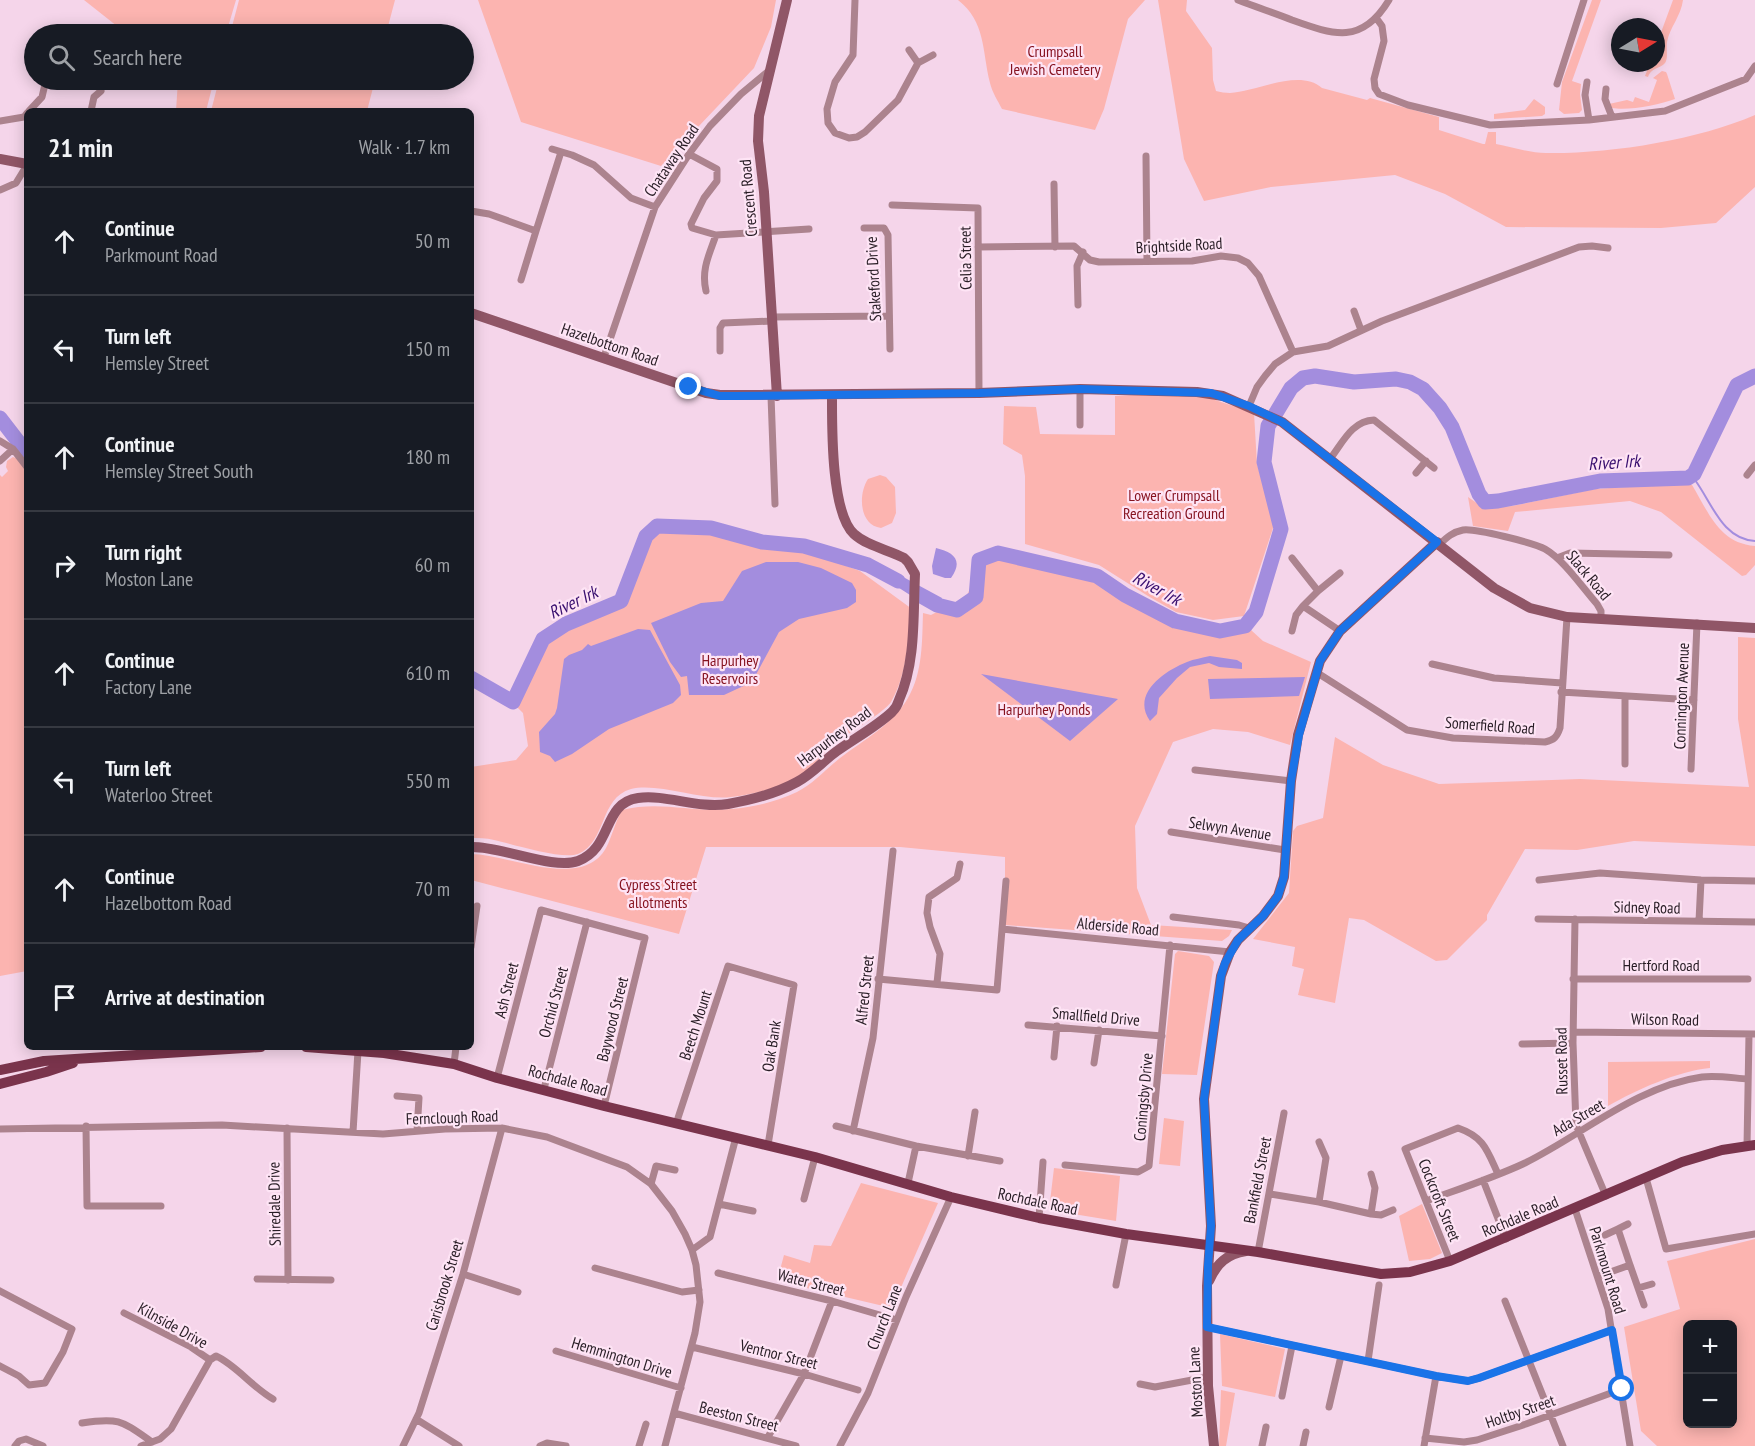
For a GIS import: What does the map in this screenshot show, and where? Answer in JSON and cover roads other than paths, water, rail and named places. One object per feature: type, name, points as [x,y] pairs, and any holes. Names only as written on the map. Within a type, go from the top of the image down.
[{"type":"main road","points":[[0,1070],[44,1061],[214,1050]]},
{"type":"main road","name":"Rochdale Road","points":[[364,1050],[454,1064],[497,1078],[815,1157],[951,1197],[1039,1218],[1126,1234],[1255,1251],[1380,1274],[1410,1272],[1450,1261],[1700,1156],[1751,1146]]},
{"type":"main road","points":[[0,1084],[87,1058]]},
{"type":"street","name":"Crescent Road","points":[[774,396],[766,231],[758,132],[759,116],[787,0]]},
{"type":"street","points":[[855,0],[854,43],[850,61],[835,82],[827,109],[826,119],[835,133],[856,137],[886,114],[898,100],[918,63],[933,56]]},
{"type":"street","points":[[1238,0],[1319,30],[1342,34],[1355,31],[1377,19],[1389,0]]},
{"type":"street","points":[[1557,84],[1584,0]]},
{"type":"street","points":[[1377,19],[1382,26],[1384,41],[1374,78],[1377,90],[1386,98],[1490,126],[1590,120],[1665,111],[1746,79],[1755,66]]},
{"type":"street","points":[[909,50],[918,63]]},
{"type":"street","name":"Chataway Road","points":[[604,357],[655,207],[689,154],[718,118],[741,94],[771,69]]},
{"type":"street","points":[[1587,82],[1585,95],[1590,120]]},
{"type":"street","points":[[1606,89],[1606,105],[1612,117]]},
{"type":"street","points":[[32,108],[42,97],[44,90]]},
{"type":"street","points":[[92,108],[94,97],[101,91]]},
{"type":"street","points":[[0,121],[24,117]]},
{"type":"street","points":[[552,149],[594,165],[631,198],[655,207]]},
{"type":"street","points":[[521,280],[561,152]]},
{"type":"street","points":[[689,154],[717,169],[717,181],[705,198],[692,228],[716,235],[809,229]]},
{"type":"street","points":[[1146,156],[1147,261]]},
{"type":"street","points":[[0,159],[24,164]]},
{"type":"street","points":[[0,190],[16,183],[24,170]]},
{"type":"street","points":[[1054,184],[1055,247]]},
{"type":"street","points":[[978,198],[978,208]]},
{"type":"street","name":"Celia Street","points":[[892,206],[978,208],[979,393]]},
{"type":"street","points":[[474,212],[489,214],[536,231]]},
{"type":"street","name":"Stakeford Drive","points":[[864,228],[884,228],[888,235],[890,349]]},
{"type":"street","points":[[706,291],[704,268],[716,235]]},
{"type":"street","name":"Brightside Road","points":[[978,247],[1074,246],[1094,261],[1192,261],[1228,256],[1238,258],[1248,263],[1259,276],[1293,352]]},
{"type":"street","points":[[1249,406],[1257,387],[1265,376],[1275,364],[1293,352],[1328,346],[1361,330],[1579,247],[1608,248]]},
{"type":"street","points":[[1078,305],[1077,266],[1083,252]]},
{"type":"street","points":[[1354,311],[1361,330]]},
{"type":"street","name":"Hazelbottom Road","points":[[474,314],[720,396],[831,396],[1080,389],[1197,392],[1223,396],[1282,422],[1510,598],[1530,608],[1567,617],[1601,619]]},
{"type":"street","points":[[720,351],[720,328],[723,323],[771,319],[890,316]]},
{"type":"street","points":[[1080,389],[1080,425]]},
{"type":"street","points":[[774,396],[776,504]]},
{"type":"street","name":"Harpurhey Road","points":[[474,847],[493,848],[556,862],[576,861],[590,855],[600,844],[615,811],[624,803],[635,798],[646,797],[700,805],[727,804],[764,795],[798,782],[894,710],[908,676],[915,574],[904,558],[858,537],[846,524],[842,514],[833,459],[831,396]]},
{"type":"street","points":[[1330,459],[1356,424],[1365,420],[1374,420],[1434,468]]},
{"type":"street","points":[[0,441],[13,449],[24,463]]},
{"type":"street","points":[[0,461],[13,449]]},
{"type":"street","points":[[1416,474],[1426,461]]},
{"type":"street","points":[[1748,476],[1755,466]]},
{"type":"street","name":"Slack Road","points":[[1438,543],[1455,532],[1470,529],[1545,549],[1557,558],[1599,607],[1601,619],[1755,628]]},
{"type":"street","name":"Moston Lane","points":[[1214,1446],[1208,1377],[1207,1286],[1211,1221],[1204,1099],[1221,976],[1230,952],[1278,896],[1284,877],[1291,781],[1299,735],[1316,672],[1325,651],[1340,631],[1438,543]]},
{"type":"street","points":[[1557,558],[1570,553],[1669,555]]},
{"type":"street","points":[[1292,558],[1318,591]]},
{"type":"street","points":[[1292,631],[1296,615],[1303,606],[1340,573]]},
{"type":"street","points":[[1303,606],[1340,631]]},
{"type":"street","name":"Somerfield Road","points":[[1316,672],[1407,730],[1453,738],[1545,742],[1553,740],[1560,728],[1567,617]]},
{"type":"street","name":"Connington Avenue","points":[[1691,769],[1697,623]]},
{"type":"street","points":[[1432,664],[1494,678],[1562,683]]},
{"type":"street","points":[[1561,692],[1694,700]]},
{"type":"street","points":[[1625,697],[1625,764]]},
{"type":"street","points":[[1195,770],[1291,781]]},
{"type":"street","name":"Selwyn Avenue","points":[[1171,832],[1285,850]]},
{"type":"street","name":"Alfred Street","points":[[853,1131],[868,1062],[893,851]]},
{"type":"street","points":[[937,984],[940,954],[927,913],[929,897],[957,878],[960,864]]},
{"type":"street","points":[[1539,880],[1600,873],[1755,881]]},
{"type":"street","points":[[1699,921],[1701,880]]},
{"type":"street","points":[[878,980],[997,990],[1006,881]]},
{"type":"street","points":[[474,926],[477,906]]},
{"type":"street","name":"Ash Street","points":[[497,1078],[541,910],[587,922]]},
{"type":"street","points":[[1173,917],[1249,928]]},
{"type":"street","name":"Sidney Road","points":[[1538,919],[1755,922]]},
{"type":"street","name":"Russet Road","points":[[1575,919],[1573,1043],[1576,1125],[1606,1196]]},
{"type":"street","name":"Baywood Street","points":[[587,922],[645,938],[604,1106]]},
{"type":"street","name":"Orchid Street","points":[[544,1089],[587,922]]},
{"type":"street","name":"Alderside Road","points":[[1002,929],[1230,952]]},
{"type":"street","name":"Coningsby Drive","points":[[1065,1165],[1138,1172],[1149,1166],[1170,945]]},
{"type":"street","name":"Beech Mount","points":[[676,1124],[728,966],[761,975]]},
{"type":"street","name":"Oak Bank","points":[[761,975],[794,985],[768,1145]]},
{"type":"street","name":"Hertford Road","points":[[1573,979],[1748,979]]},
{"type":"street","name":"Smallfield Drive","points":[[1028,1025],[1162,1036]]},
{"type":"street","points":[[1054,1058],[1057,1026]]},
{"type":"street","points":[[1094,1063],[1099,1030]]},
{"type":"street","name":"Wilson Road","points":[[1574,1032],[1752,1034]]},
{"type":"street","points":[[1751,1146],[1748,1078],[1752,1034]]},
{"type":"street","points":[[1522,1044],[1573,1043]]},
{"type":"street","points":[[353,1132],[358,1050]]},
{"type":"street","points":[[454,1064],[456,1050]]},
{"type":"street","name":"Ada Street","points":[[1426,1201],[1527,1161],[1630,1102],[1672,1085],[1703,1077],[1748,1078]]},
{"type":"street","points":[[397,1096],[419,1098],[417,1131]]},
{"type":"street","points":[[968,1156],[975,1112]]},
{"type":"street","name":"Bankfield Street","points":[[1255,1251],[1270,1194],[1284,1113]]},
{"type":"street","name":"Fernclough Road","points":[[0,1129],[222,1125],[383,1134],[502,1128],[547,1137],[627,1167],[651,1184],[678,1220],[692,1250],[699,1290],[699,1316],[665,1446]]},
{"type":"street","points":[[86,1126],[87,1206],[162,1206]]},
{"type":"street","points":[[836,1126],[916,1146],[1000,1161]]},
{"type":"street","name":"Shiredale Drive","points":[[287,1128],[288,1280]]},
{"type":"street","name":"Carisbrook Street","points":[[403,1446],[416,1419],[463,1274],[502,1128]]},
{"type":"street","name":"Cockcroft Street","points":[[1450,1261],[1405,1149],[1458,1128],[1472,1133],[1486,1148],[1498,1174]]},
{"type":"street","points":[[692,1250],[710,1237],[736,1137]]},
{"type":"street","points":[[1319,1142],[1326,1158],[1319,1202]]},
{"type":"street","points":[[908,1183],[916,1146]]},
{"type":"street","points":[[804,1198],[815,1157]]},
{"type":"street","points":[[1039,1218],[1043,1162]]},
{"type":"street","points":[[651,1184],[657,1166],[675,1170]]},
{"type":"street","points":[[1371,1174],[1375,1188],[1371,1214]]},
{"type":"street","points":[[1646,1178],[1666,1249],[1755,1234]]},
{"type":"street","points":[[1483,1180],[1506,1239]]},
{"type":"street","points":[[1270,1194],[1371,1214],[1381,1215],[1393,1210]]},
{"type":"street","name":"Church Lane","points":[[840,1446],[868,1393],[951,1197]]},
{"type":"street","points":[[719,1204],[753,1211]]},
{"type":"street","name":"Parkmount Road","points":[[1575,1209],[1599,1276],[1612,1330],[1630,1446]]},
{"type":"street","points":[[1605,1235],[1628,1224]]},
{"type":"street","points":[[1618,1229],[1644,1305]]},
{"type":"street","points":[[1116,1286],[1126,1234]]},
{"type":"street","points":[[1207,1286],[1222,1260],[1239,1253],[1255,1251]]},
{"type":"street","points":[[1599,1276],[1630,1264]]},
{"type":"street","points":[[595,1268],[682,1292],[699,1290]]},
{"type":"street","name":"Water Street","points":[[718,1273],[832,1301],[897,1320]]},
{"type":"street","points":[[463,1274],[518,1292]]},
{"type":"street","points":[[256,1279],[331,1280]]},
{"type":"street","points":[[1638,1288],[1652,1284]]},
{"type":"street","points":[[1368,1361],[1379,1285]]},
{"type":"street","points":[[0,1291],[72,1329],[59,1360],[45,1383],[29,1385],[20,1376],[0,1366]]},
{"type":"street","points":[[768,1437],[804,1374],[832,1301]]},
{"type":"street","points":[[1505,1301],[1563,1446]]},
{"type":"street","name":"Kilnside Drive","points":[[124,1313],[213,1358],[227,1362],[254,1387],[273,1399]]},
{"type":"street","points":[[1207,1327],[1468,1381],[1612,1330]]},
{"type":"street","points":[[1282,1396],[1292,1346]]},
{"type":"street","name":"Ventnor Street","points":[[692,1347],[804,1374],[858,1390]]},
{"type":"street","name":"Hemmington Drive","points":[[556,1351],[681,1388]]},
{"type":"street","points":[[1329,1407],[1341,1356]]},
{"type":"street","points":[[142,1446],[160,1439],[171,1429],[213,1358]]},
{"type":"street","points":[[1425,1442],[1436,1376]]},
{"type":"street","points":[[1140,1384],[1155,1387],[1208,1377]]},
{"type":"street","name":"Holtby Street","points":[[1425,1442],[1477,1440],[1622,1389]]},
{"type":"street","name":"Beeston Street","points":[[674,1413],[796,1446]]},
{"type":"street","points":[[416,1419],[456,1445]]},
{"type":"street","points":[[87,1420],[114,1420],[152,1442]]},
{"type":"street","points":[[639,1446],[646,1424]]},
{"type":"street","points":[[1262,1446],[1266,1427]]},
{"type":"street","points":[[1303,1446],[1306,1432]]},
{"type":"street","points":[[15,1446],[19,1441],[26,1439],[43,1446]]},
{"type":"street","points":[[540,1446],[546,1443],[566,1446]]},
{"type":"waterway","name":"River Irk","points":[[923,597],[937,605],[957,610],[976,597],[979,560],[998,553],[1097,576],[1125,595],[1175,621],[1220,631],[1245,626],[1256,612],[1281,529],[1264,462],[1268,426],[1291,388],[1303,378],[1315,376],[1354,382],[1396,379],[1410,382],[1423,389],[1440,408],[1452,427],[1479,494],[1485,502],[1600,481],[1688,478],[1694,474],[1737,385],[1755,376]]},
{"type":"waterway","name":"River Irk","points":[[0,418],[24,449]]},
{"type":"waterway","points":[[1688,478],[1695,480],[1726,527],[1744,539],[1755,541]]},
{"type":"waterway","name":"River Irk","points":[[474,680],[513,702],[543,639],[566,624],[621,601],[646,536],[657,526],[711,528],[762,542],[804,546],[868,565],[898,581]]},
{"type":"park label","name":"Crumpsall Jewish Cemetery","points":[[1055,60]]},
{"type":"park label","name":"Lower Crumpsall Recreation Ground","points":[[1174,504]]},
{"type":"park label","name":"Harpurhey Reservoirs","points":[[730,669]]},
{"type":"park label","name":"Harpurhey Ponds","points":[[1044,709]]},
{"type":"park label","name":"Cypress Street allotments","points":[[658,893]]}]
